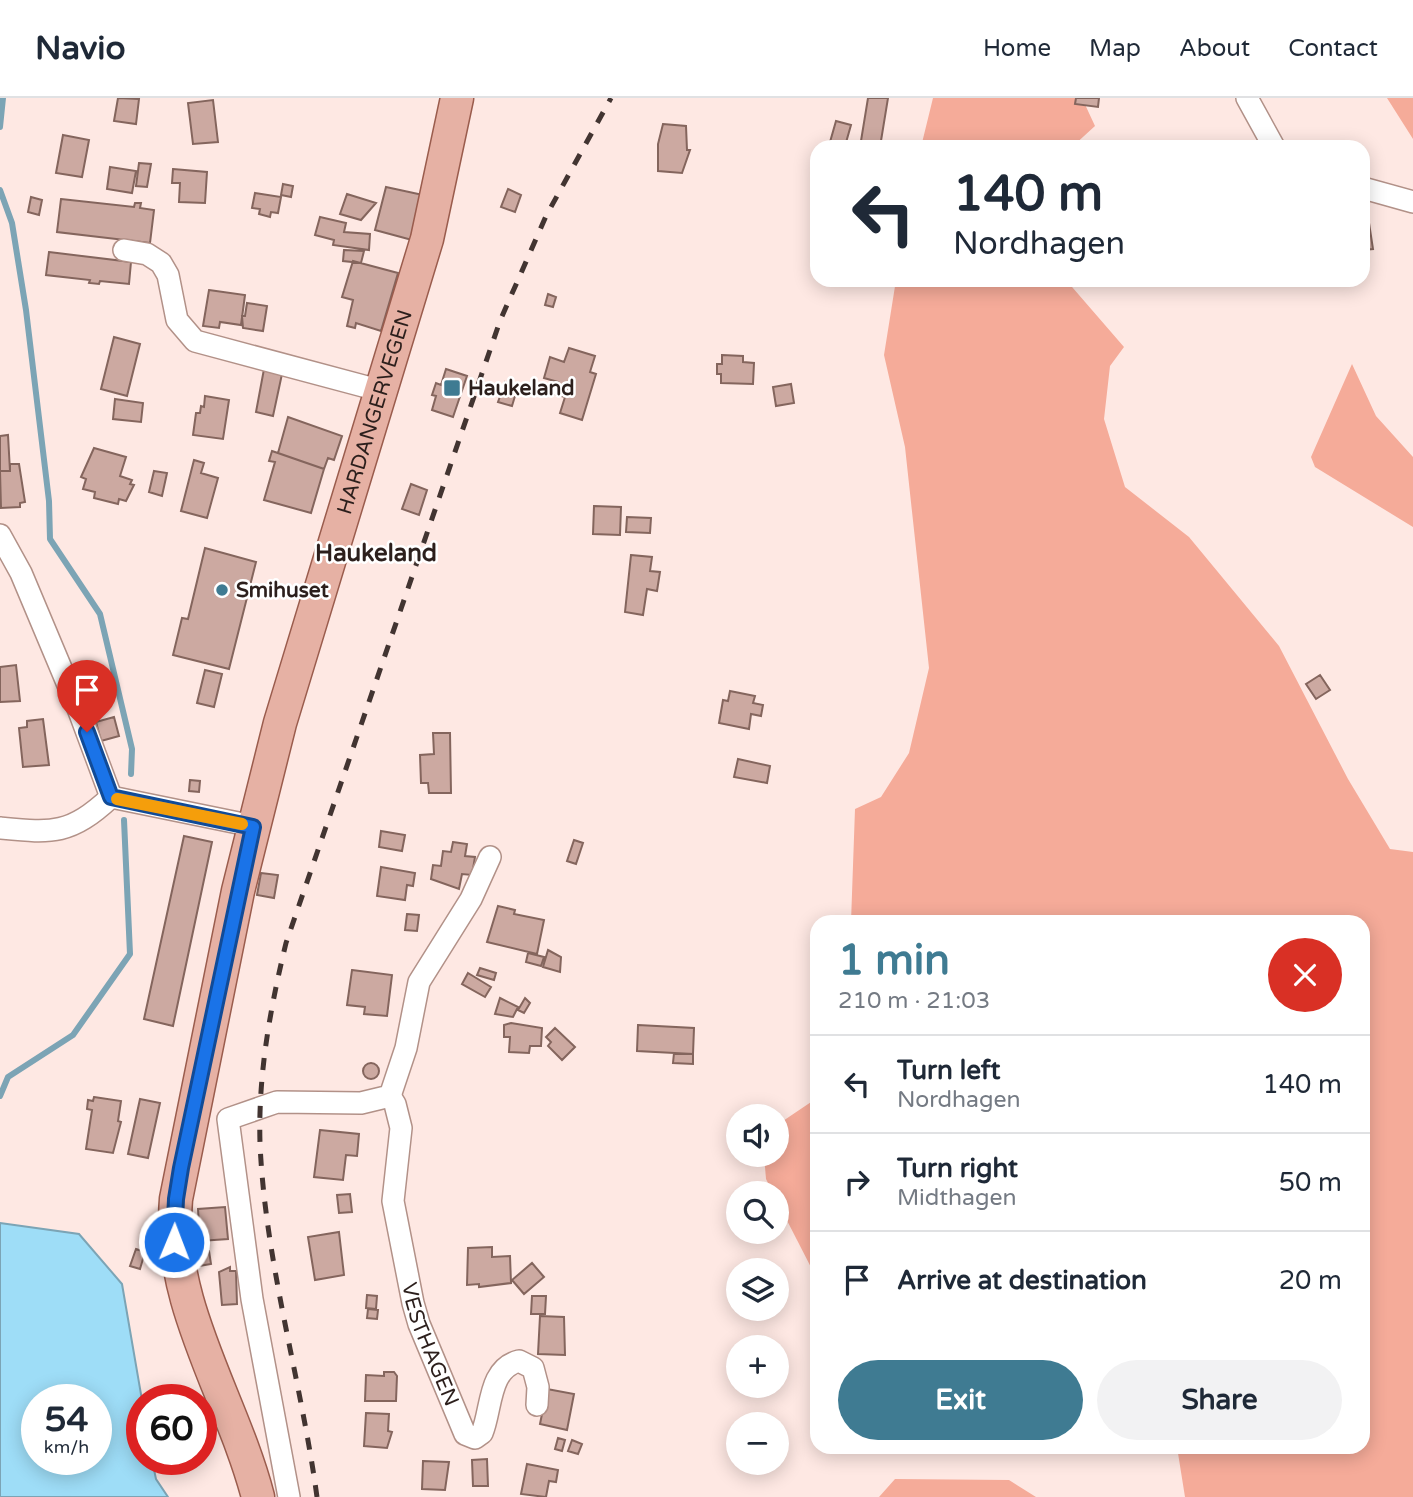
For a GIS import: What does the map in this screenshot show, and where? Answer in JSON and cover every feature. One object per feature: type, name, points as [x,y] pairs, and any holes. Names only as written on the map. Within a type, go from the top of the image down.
[{"type":"main road","name":"HARDANGERVEGEN","points":[[258,1497],[188,1306],[177,1260],[174,1222],[181,1168],[253,827],[279,723],[382,391],[436,204],[457,98]]},
{"type":"street","points":[[1247,98],[1270,140]]},
{"type":"street","points":[[1370,190],[1413,202]]},
{"type":"street","points":[[124,250],[147,254],[161,263],[168,275],[177,320],[195,341],[382,391]]},
{"type":"street","points":[[0,535],[21,573],[74,698],[111,797]]},
{"type":"street","points":[[111,797],[253,827]]},
{"type":"street","points":[[0,828],[40,833],[58,832],[88,818],[111,797]]},
{"type":"street","points":[[289,1497],[252,1299],[228,1119],[260,1105],[277,1102],[361,1103],[390,1096],[406,1048],[419,982],[471,899],[490,857]]},
{"type":"street","name":"VESTHAGEN","points":[[390,1096],[395,1104],[401,1128],[393,1201],[414,1303],[419,1324],[465,1434],[475,1438],[482,1433],[497,1380],[510,1363],[519,1361],[533,1368],[538,1387],[537,1405]]},
{"type":"shaded area","points":[[933,98],[1082,98],[1095,126],[1080,140],[923,140]]},
{"type":"shaded area","points":[[1387,98],[1413,98],[1413,139]]},
{"type":"shaded area","points":[[895,287],[1072,287],[1124,347],[1110,366],[1104,419],[1125,487],[1189,537],[1279,646],[1348,779],[1390,849],[1413,852],[1413,1497],[1185,1497],[1178,1454],[1370,1454],[1370,915],[851,915],[855,809],[881,797],[909,753],[929,668],[905,447],[884,355]]},
{"type":"shaded area","points":[[1352,364],[1376,416],[1413,457],[1413,527],[1315,467],[1311,457]]},
{"type":"shaded area","points":[[810,1103],[810,1265],[789,1224],[789,1181],[766,1179],[765,1167],[789,1167],[789,1117]]},
{"type":"shaded area","points":[[895,1479],[1009,1480],[1036,1497],[879,1497]]},
{"type":"water","points":[[0,1223],[79,1234],[122,1284],[139,1384],[126,1384],[126,1475],[155,1475],[168,1497],[0,1497]]},
{"type":"building","points":[[118,98],[139,99],[136,124],[114,121]]},
{"type":"building","points":[[868,98],[888,98],[881,140],[861,140]]},
{"type":"building","points":[[1076,98],[1099,98],[1098,107],[1075,104]]},
{"type":"building","points":[[213,100],[218,142],[193,144],[188,103]]},
{"type":"building","points":[[836,121],[851,125],[847,140],[831,140]]},
{"type":"building","points":[[663,124],[686,126],[687,150],[690,150],[682,173],[658,171],[658,144]]},
{"type":"building","points":[[63,135],[89,140],[82,177],[56,173]]},
{"type":"building","points":[[139,163],[151,164],[147,187],[136,186]]},
{"type":"building","points":[[110,167],[136,171],[132,193],[107,189]]},
{"type":"building","points":[[173,169],[207,172],[205,203],[179,202],[180,183],[172,183]]},
{"type":"building","points":[[283,184],[293,186],[291,197],[281,195]]},
{"type":"building","points":[[386,187],[423,195],[412,240],[375,230]]},
{"type":"building","points":[[508,189],[521,195],[515,212],[501,207]]},
{"type":"building","points":[[255,193],[281,197],[278,213],[271,212],[270,217],[259,214],[260,209],[252,208]]},
{"type":"building","points":[[347,194],[376,203],[361,220],[340,214]]},
{"type":"building","points":[[31,197],[42,200],[39,215],[28,212]]},
{"type":"building","points":[[61,199],[134,207],[135,203],[141,203],[140,208],[154,210],[150,243],[57,232]]},
{"type":"building","points":[[320,217],[346,223],[344,232],[370,234],[369,250],[333,245],[334,240],[315,235]]},
{"type":"building","points":[[344,250],[364,251],[361,263],[343,261]]},
{"type":"building","points":[[49,252],[131,262],[129,284],[100,281],[99,284],[89,283],[90,280],[46,275]]},
{"type":"building","points":[[353,261],[398,273],[381,331],[356,323],[355,328],[347,326],[353,300],[342,297]]},
{"type":"building","points":[[209,290],[245,295],[241,325],[220,322],[219,328],[203,326]]},
{"type":"building","points":[[548,294],[556,297],[553,307],[545,305]]},
{"type":"building","points":[[247,303],[267,306],[263,331],[243,328],[242,316],[245,316]]},
{"type":"building","points":[[114,337],[140,344],[127,396],[101,389]]},
{"type":"building","points":[[569,348],[595,356],[590,372],[596,374],[582,420],[560,413],[565,397],[554,394],[558,382],[544,378],[550,357],[564,362]]},
{"type":"building","points":[[722,355],[743,356],[743,362],[754,363],[753,384],[721,383],[717,364],[722,364]]},
{"type":"building","points":[[264,369],[282,374],[273,416],[256,412]]},
{"type":"building","points":[[446,369],[467,376],[453,417],[432,410],[436,396],[432,395],[436,383],[441,385]]},
{"type":"building","points":[[505,382],[518,386],[512,406],[498,402]]},
{"type":"building","points":[[791,384],[794,403],[776,406],[773,387]]},
{"type":"building","points":[[205,396],[229,400],[223,439],[193,435],[196,413],[200,413],[201,406],[204,407]]},
{"type":"building","points":[[115,399],[143,403],[141,422],[113,419]]},
{"type":"building","points":[[288,417],[342,436],[334,460],[328,458],[324,469],[278,453]]},
{"type":"building","points":[[8,435],[10,471],[0,471],[0,436]]},
{"type":"building","points":[[94,448],[126,457],[120,476],[132,480],[130,484],[134,485],[126,501],[119,499],[118,504],[94,498],[95,492],[83,489],[86,479],[81,477]]},
{"type":"building","points":[[272,451],[324,469],[311,513],[264,500],[275,462],[269,461]]},
{"type":"building","points":[[194,460],[204,463],[201,473],[218,478],[207,518],[181,511]]},
{"type":"building","points":[[10,464],[19,464],[25,502],[20,503],[20,507],[1,508],[0,471],[10,471]]},
{"type":"building","points":[[154,471],[167,473],[162,496],[149,492]]},
{"type":"building","points":[[411,484],[427,490],[419,515],[402,509]]},
{"type":"building","points":[[594,506],[621,507],[620,535],[593,534]]},
{"type":"building","points":[[627,517],[651,518],[650,533],[626,532]]},
{"type":"building","name":"Smihuset","points":[[205,548],[256,562],[229,669],[173,655],[182,618],[188,619]]},
{"type":"building","points":[[631,555],[652,557],[650,571],[660,572],[657,591],[647,589],[643,615],[625,612]]},
{"type":"building","points":[[16,665],[20,701],[0,702],[0,667]]},
{"type":"building","points":[[205,670],[222,674],[214,707],[197,703]]},
{"type":"building","points":[[1320,675],[1330,690],[1316,699],[1306,684]]},
{"type":"building","points":[[730,691],[755,696],[753,703],[763,705],[761,716],[751,714],[749,729],[719,723],[723,700],[728,701]]},
{"type":"building","points":[[114,717],[119,736],[101,741],[96,722]]},
{"type":"building","points":[[43,719],[49,765],[23,767],[19,728],[27,727],[27,721]]},
{"type":"building","points":[[433,733],[450,733],[451,793],[429,793],[428,783],[421,783],[420,755],[434,754]]},
{"type":"building","points":[[738,759],[770,766],[767,783],[734,777]]},
{"type":"building","points":[[190,780],[200,781],[199,792],[189,791]]},
{"type":"building","points":[[381,831],[405,835],[402,851],[379,847]]},
{"type":"building","points":[[184,836],[212,842],[173,1026],[144,1019]]},
{"type":"building","points":[[574,840],[583,843],[576,864],[567,861]]},
{"type":"building","points":[[453,842],[467,844],[465,856],[475,857],[472,875],[462,874],[459,889],[431,879],[433,865],[441,866],[443,851],[451,852]]},
{"type":"building","points":[[381,867],[415,873],[413,886],[407,885],[405,900],[377,896]]},
{"type":"building","points":[[261,873],[278,875],[274,898],[257,895]]},
{"type":"building","points":[[498,906],[515,910],[514,914],[544,920],[537,954],[487,942]]},
{"type":"building","points":[[407,914],[419,915],[417,931],[405,930]]},
{"type":"building","points":[[548,950],[561,957],[560,972],[543,967]]},
{"type":"building","points":[[528,953],[544,957],[541,966],[526,962]]},
{"type":"building","points":[[480,968],[496,973],[494,980],[477,975]]},
{"type":"building","points":[[352,970],[392,975],[387,1016],[364,1014],[365,1007],[347,1005]]},
{"type":"building","points":[[468,973],[491,987],[485,997],[462,984]]},
{"type":"building","points":[[500,998],[518,1007],[513,1017],[495,1014]]},
{"type":"building","points":[[525,998],[530,1003],[524,1013],[518,1010]]},
{"type":"building","points":[[511,1023],[542,1028],[541,1046],[530,1046],[529,1053],[509,1052],[510,1037],[504,1037],[504,1025]]},
{"type":"building","points":[[638,1025],[694,1028],[693,1054],[637,1051]]},
{"type":"building","points":[[555,1028],[575,1047],[562,1060],[548,1046],[551,1042],[546,1037]]},
{"type":"building","points":[[674,1053],[693,1054],[693,1064],[673,1063]]},
{"type":"building","points":[[368,1063],[374,1063],[379,1071],[377,1077],[368,1079],[363,1074],[363,1068]]},
{"type":"building","points":[[94,1097],[121,1101],[118,1121],[121,1122],[113,1153],[86,1149],[92,1110],[87,1109],[88,1100],[93,1101]]},
{"type":"building","points":[[140,1099],[160,1103],[148,1158],[128,1154]]},
{"type":"building","points":[[320,1130],[359,1134],[357,1156],[346,1155],[343,1180],[314,1177]]},
{"type":"building","points":[[350,1194],[352,1212],[339,1213],[337,1195]]},
{"type":"building","points":[[225,1207],[228,1239],[200,1241],[198,1209]]},
{"type":"building","points":[[339,1232],[344,1275],[315,1280],[308,1237]]},
{"type":"building","points":[[492,1247],[492,1257],[510,1256],[511,1283],[479,1287],[479,1284],[467,1285],[468,1248]]},
{"type":"building","points":[[136,1249],[145,1252],[140,1269],[130,1266]]},
{"type":"building","points":[[209,1251],[211,1264],[199,1266],[198,1252]]},
{"type":"building","points":[[532,1263],[544,1277],[524,1294],[512,1280]]},
{"type":"building","points":[[230,1267],[230,1271],[236,1271],[237,1304],[222,1305],[219,1272]]},
{"type":"building","points":[[367,1295],[377,1296],[376,1309],[366,1308]]},
{"type":"building","points":[[532,1296],[546,1296],[545,1314],[531,1314]]},
{"type":"building","points":[[368,1309],[378,1310],[377,1319],[367,1318]]},
{"type":"building","points":[[540,1316],[564,1317],[565,1355],[538,1354]]},
{"type":"building","points":[[384,1372],[394,1372],[397,1376],[396,1401],[365,1401],[366,1375],[384,1376]]},
{"type":"building","points":[[547,1389],[574,1394],[567,1430],[540,1424]]},
{"type":"building","points":[[366,1413],[389,1414],[388,1431],[392,1432],[387,1448],[364,1446]]},
{"type":"building","points":[[558,1438],[565,1440],[562,1451],[555,1449]]},
{"type":"building","points":[[572,1440],[582,1444],[578,1454],[568,1451]]},
{"type":"building","points":[[487,1459],[488,1486],[473,1486],[472,1460]]},
{"type":"building","points":[[423,1461],[449,1462],[445,1490],[422,1489]]},
{"type":"building","points":[[527,1464],[558,1470],[556,1482],[549,1481],[546,1497],[521,1494]]},
{"type":"waterway","points":[[0,127],[3,98]]},
{"type":"waterway","points":[[0,190],[12,223],[26,310],[49,501],[50,539],[100,614],[132,749],[131,774]]},
{"type":"waterway","points":[[0,1096],[8,1077],[73,1035],[130,954],[124,820]]},
{"type":"railway","points":[[317,1497],[276,1276],[263,1188],[261,1092],[275,993],[286,943],[500,321],[546,216],[611,98]]},
{"type":"slow traffic","points":[[117,799],[242,824]]},
{"type":"place","name":"Haukeland","points":[[452,388]]},
{"type":"place","name":"Smihuset","points":[[222,590]]},
{"type":"district","name":"Haukeland","points":[[376,553]]},
{"type":"route","points":[[87,732],[111,797],[253,827],[181,1168],[174,1242]]}]
